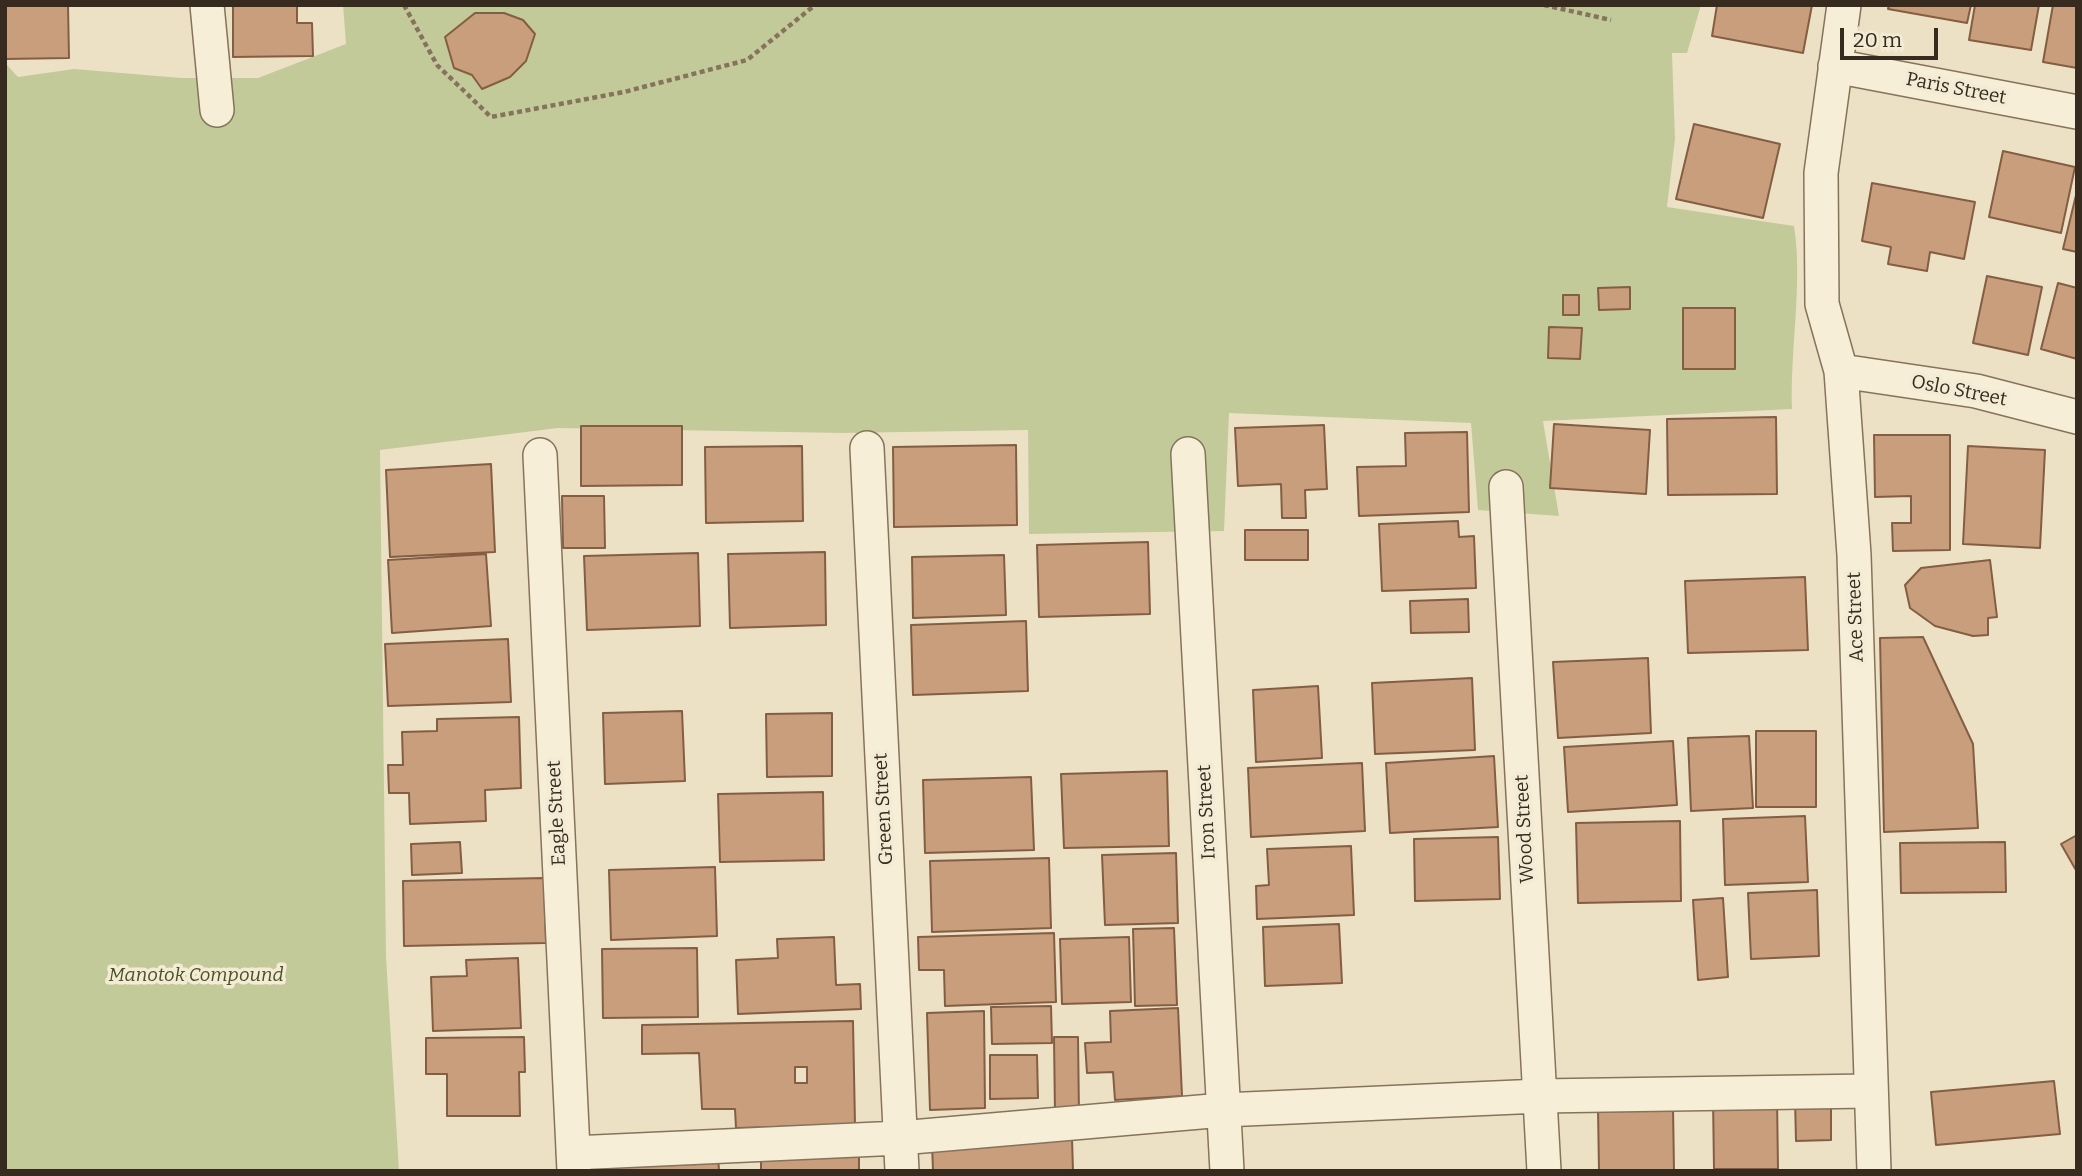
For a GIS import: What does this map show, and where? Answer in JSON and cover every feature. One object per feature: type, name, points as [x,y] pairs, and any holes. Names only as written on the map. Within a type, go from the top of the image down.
[{"type":"street","points":[[207,5],[217,110]]},
{"type":"street","name":"Ace Street","points":[[1844,5],[1822,173],[1822,304],[1841,370],[1861,739],[1869,1091],[1874,1171]]},
{"type":"street","name":"Paris Street","points":[[1835,66],[2077,112]]},
{"type":"street","name":"Oslo Street","points":[[1841,370],[1976,391],[2077,417]]},
{"type":"street","name":"Green Street","points":[[867,448],[901,1155]]},
{"type":"street","name":"Iron Street","points":[[1188,454],[1227,1171]]},
{"type":"street","name":"Eagle Street","points":[[540,455],[573,1162]]},
{"type":"street","name":"Wood Street","points":[[1506,487],[1544,1171]]},
{"type":"street","points":[[573,1162],[901,1155],[1223,1110],[1540,1096],[1869,1091]]},
{"type":"path","points":[[404,5],[437,65],[491,117],[624,92],[747,60],[816,5]]},
{"type":"path","points":[[1545,5],[1611,20]]},
{"type":"green space","name":"Manotok Compound","points":[[343,5],[1701,5],[1687,53],[1672,53],[1675,139],[1667,207],[1794,226],[1797,293],[1792,409],[1543,421],[1559,516],[1478,510],[1471,423],[1229,413],[1224,531],[1029,534],[1028,430],[842,433],[558,428],[380,450],[386,957],[399,1171],[5,1171],[5,63],[18,77],[74,69],[181,78],[258,78],[346,44]]},
{"type":"building","points":[[5,5],[68,5],[69,58],[5,59]]},
{"type":"building","points":[[233,5],[297,5],[297,23],[312,23],[313,56],[233,57]]},
{"type":"building","points":[[1717,5],[1812,5],[1803,53],[1712,36]]},
{"type":"building","points":[[1889,5],[1971,5],[1967,23],[1888,9]]},
{"type":"building","points":[[1975,5],[2039,5],[2031,50],[1969,40]]},
{"type":"building","points":[[2053,5],[2077,5],[2077,68],[2043,62]]},
{"type":"building","points":[[475,13],[504,13],[523,20],[535,34],[526,61],[510,77],[482,89],[472,75],[454,68],[445,37]]},
{"type":"building","points":[[1694,124],[1780,144],[1763,218],[1676,199]]},
{"type":"building","points":[[2003,151],[2075,167],[2061,233],[1989,217]]},
{"type":"building","points":[[1872,183],[1975,202],[1964,259],[1930,252],[1927,271],[1888,264],[1891,247],[1862,241]]},
{"type":"building","points":[[2077,191],[2077,252],[2063,249]]},
{"type":"building","points":[[1987,276],[2042,287],[2028,355],[1973,343]]},
{"type":"building","points":[[2058,283],[2077,288],[2077,359],[2041,349]]},
{"type":"building","points":[[1630,287],[1630,309],[1599,310],[1598,288]]},
{"type":"building","points":[[1563,295],[1579,295],[1579,315],[1563,315]]},
{"type":"building","points":[[1683,308],[1735,308],[1735,369],[1683,369]]},
{"type":"building","points":[[1549,327],[1582,328],[1580,359],[1548,358]]},
{"type":"building","points":[[1776,417],[1777,494],[1668,495],[1667,419]]},
{"type":"building","points":[[1554,424],[1650,430],[1646,494],[1550,488]]},
{"type":"building","points":[[1324,425],[1327,489],[1305,490],[1306,518],[1282,518],[1281,484],[1238,486],[1235,428]]},
{"type":"building","points":[[581,426],[682,426],[682,485],[581,486]]},
{"type":"building","points":[[1467,432],[1469,512],[1359,516],[1357,467],[1406,466],[1405,433]]},
{"type":"building","points":[[1874,435],[1950,435],[1950,550],[1893,551],[1892,523],[1911,523],[1911,496],[1875,497]]},
{"type":"building","points":[[1016,445],[1017,525],[894,527],[893,447]]},
{"type":"building","points":[[802,446],[803,521],[706,523],[705,447]]},
{"type":"building","points":[[1968,446],[2045,450],[2040,548],[1963,544]]},
{"type":"building","points":[[491,464],[495,552],[390,557],[386,470]]},
{"type":"building","points":[[562,496],[604,496],[605,548],[563,548]]},
{"type":"building","points":[[1458,521],[1459,537],[1474,536],[1476,588],[1382,591],[1379,524]]},
{"type":"building","points":[[1245,530],[1308,530],[1308,560],[1245,560]]},
{"type":"building","points":[[1148,542],[1150,614],[1039,617],[1037,545]]},
{"type":"building","points":[[825,552],[826,625],[730,628],[728,554]]},
{"type":"building","points":[[698,553],[700,626],[587,630],[584,556]]},
{"type":"building","points":[[486,554],[491,626],[392,633],[388,560]]},
{"type":"building","points":[[1004,555],[1006,615],[913,618],[912,557]]},
{"type":"building","points":[[1990,560],[1997,617],[1988,618],[1988,635],[1973,636],[1935,626],[1910,608],[1905,585],[1921,568]]},
{"type":"building","points":[[1805,577],[1808,650],[1688,653],[1685,581]]},
{"type":"building","points":[[1468,599],[1469,632],[1411,633],[1410,601]]},
{"type":"building","points":[[1026,621],[1028,691],[913,695],[911,625]]},
{"type":"building","points":[[1923,637],[1973,744],[1978,828],[1884,832],[1880,638]]},
{"type":"building","points":[[508,639],[511,702],[388,706],[385,644]]},
{"type":"building","points":[[1648,658],[1651,733],[1558,738],[1553,662]]},
{"type":"building","points":[[1472,678],[1475,750],[1375,754],[1372,683]]},
{"type":"building","points":[[1318,686],[1322,758],[1256,762],[1253,690]]},
{"type":"building","points":[[682,711],[685,781],[605,784],[603,713]]},
{"type":"building","points":[[832,713],[832,776],[767,777],[766,714]]},
{"type":"building","points":[[519,717],[521,788],[485,790],[486,821],[410,824],[409,793],[389,793],[388,765],[403,765],[402,732],[437,731],[437,719]]},
{"type":"building","points":[[1756,731],[1816,731],[1816,807],[1756,807]]},
{"type":"building","points":[[1749,736],[1753,808],[1691,811],[1688,738]]},
{"type":"building","points":[[1673,741],[1677,805],[1568,812],[1564,747]]},
{"type":"building","points":[[1494,756],[1498,827],[1390,833],[1386,763]]},
{"type":"building","points":[[1362,763],[1365,831],[1251,837],[1248,768]]},
{"type":"building","points":[[1167,771],[1169,846],[1064,848],[1061,774]]},
{"type":"building","points":[[1031,777],[1034,850],[925,853],[923,780]]},
{"type":"building","points":[[823,792],[824,860],[720,862],[718,794]]},
{"type":"building","points":[[1805,816],[1808,882],[1725,885],[1723,819]]},
{"type":"building","points":[[1680,821],[1681,901],[1578,903],[1576,823]]},
{"type":"building","points":[[2077,835],[2077,872],[2061,844]]},
{"type":"building","points":[[1498,837],[1500,899],[1415,901],[1414,839]]},
{"type":"building","points":[[460,842],[462,873],[412,875],[411,844]]},
{"type":"building","points":[[2005,842],[2006,892],[1901,893],[1900,843]]},
{"type":"building","points":[[1351,846],[1354,915],[1257,919],[1256,886],[1269,885],[1267,849]]},
{"type":"building","points":[[1176,853],[1178,923],[1105,925],[1102,855]]},
{"type":"building","points":[[1049,858],[1051,928],[932,932],[930,861]]},
{"type":"building","points":[[715,867],[717,936],[611,940],[609,870]]},
{"type":"building","points":[[544,878],[546,943],[404,946],[403,881]]},
{"type":"building","points":[[1817,890],[1819,956],[1751,959],[1748,893]]},
{"type":"building","points":[[1723,898],[1728,977],[1698,980],[1693,900]]},
{"type":"building","points":[[1339,924],[1342,983],[1265,986],[1263,927]]},
{"type":"building","points":[[1174,928],[1177,1005],[1135,1006],[1133,929]]},
{"type":"building","points":[[1054,933],[1056,1002],[945,1006],[944,970],[919,970],[918,937]]},
{"type":"building","points":[[834,937],[836,985],[860,984],[861,1009],[738,1014],[736,960],[778,958],[777,939]]},
{"type":"building","points":[[1129,937],[1131,1002],[1062,1004],[1060,939]]},
{"type":"building","points":[[697,948],[698,1017],[603,1018],[602,949]]},
{"type":"building","points":[[518,958],[521,1028],[433,1031],[431,977],[467,976],[466,960]]},
{"type":"building","points":[[1051,1006],[1052,1043],[992,1044],[991,1007]]},
{"type":"building","points":[[1178,1008],[1182,1096],[1115,1100],[1113,1072],[1087,1073],[1085,1043],[1111,1042],[1110,1011]]},
{"type":"building","points":[[984,1011],[985,1108],[930,1110],[927,1013]]},
{"type":"building","points":[[853,1021],[855,1125],[736,1128],[735,1109],[702,1109],[699,1053],[642,1054],[642,1025]],"holes":[[[795,1067],[807,1067],[807,1083],[795,1083]]]},
{"type":"building","points":[[524,1037],[525,1072],[519,1072],[520,1116],[447,1116],[447,1074],[426,1074],[426,1038]]},
{"type":"building","points":[[1054,1037],[1078,1037],[1079,1115],[1055,1115]]},
{"type":"building","points":[[990,1055],[1037,1055],[1038,1098],[990,1099]]},
{"type":"building","points":[[2054,1081],[2060,1134],[1936,1145],[1931,1092]]},
{"type":"building","points":[[1777,1098],[1778,1169],[1714,1169],[1713,1099]]},
{"type":"building","points":[[1831,1098],[1831,1140],[1796,1141],[1795,1099]]},
{"type":"building","points":[[1673,1107],[1674,1171],[1599,1171],[1598,1108]]},
{"type":"building","points":[[1072,1138],[1073,1171],[933,1171],[932,1143]]},
{"type":"building","points":[[718,1154],[719,1171],[617,1171],[616,1158]]},
{"type":"building","points":[[859,1154],[859,1171],[761,1171],[761,1158]]}]
